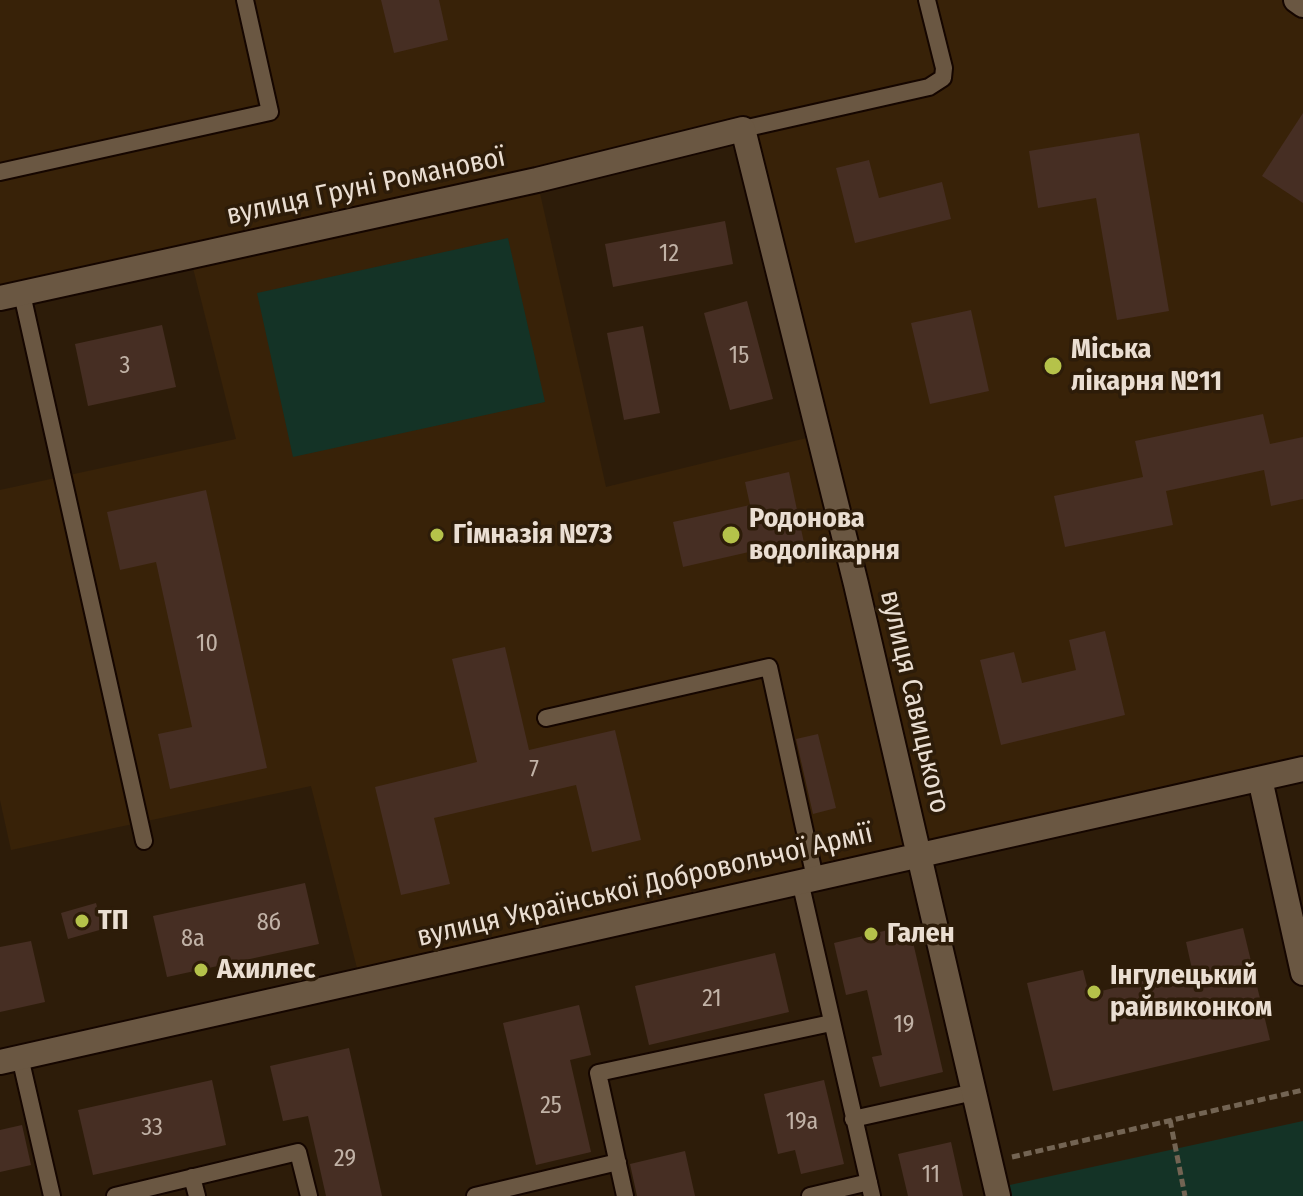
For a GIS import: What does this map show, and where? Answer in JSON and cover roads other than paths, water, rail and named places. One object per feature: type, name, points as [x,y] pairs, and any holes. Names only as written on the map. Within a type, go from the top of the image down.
[{"type":"street","points":[[1296,0],[1303,5]]},
{"type":"street","name":"вулиця Груні Романової","points":[[11,296],[537,180],[743,129]]},
{"type":"street","name":"вулиця Савицького","points":[[743,129],[852,569],[998,1196]]},
{"type":"street","name":"вулиця Української Добровольчої Армії","points":[[10,1059],[1303,769]]},
{"type":"street","points":[[1260,779],[1303,973]]},
{"type":"lane","points":[[0,172],[270,112],[245,0]]},
{"type":"lane","points":[[743,129],[929,87],[943,78],[944,68],[927,0]]},
{"type":"lane","points":[[11,296],[144,841]]},
{"type":"lane","points":[[546,718],[769,667],[831,1023],[870,1189],[810,1196]]},
{"type":"lane","points":[[625,1196],[598,1073],[831,1023]]},
{"type":"lane","points":[[10,1059],[52,1196]]},
{"type":"lane","points":[[853,1119],[974,1092]]},
{"type":"lane","points":[[115,1196],[298,1152],[309,1196]]},
{"type":"lane","points":[[475,1196],[618,1162]]},
{"type":"lane","points":[[192,1177],[197,1196]]},
{"type":"place","name":"Міська лікарня №11","points":[[1053,366]]},
{"type":"place","name":"Гімназія №73","points":[[437,535]]},
{"type":"place","name":"Родонова водолікарня","points":[[731,535]]},
{"type":"place","name":"ТП","points":[[82,921]]},
{"type":"place","name":"Гален","points":[[871,934]]},
{"type":"place","name":"Ахиллес","points":[[201,970]]},
{"type":"place","name":"Інгулецький райвиконком","points":[[1094,992]]}]
